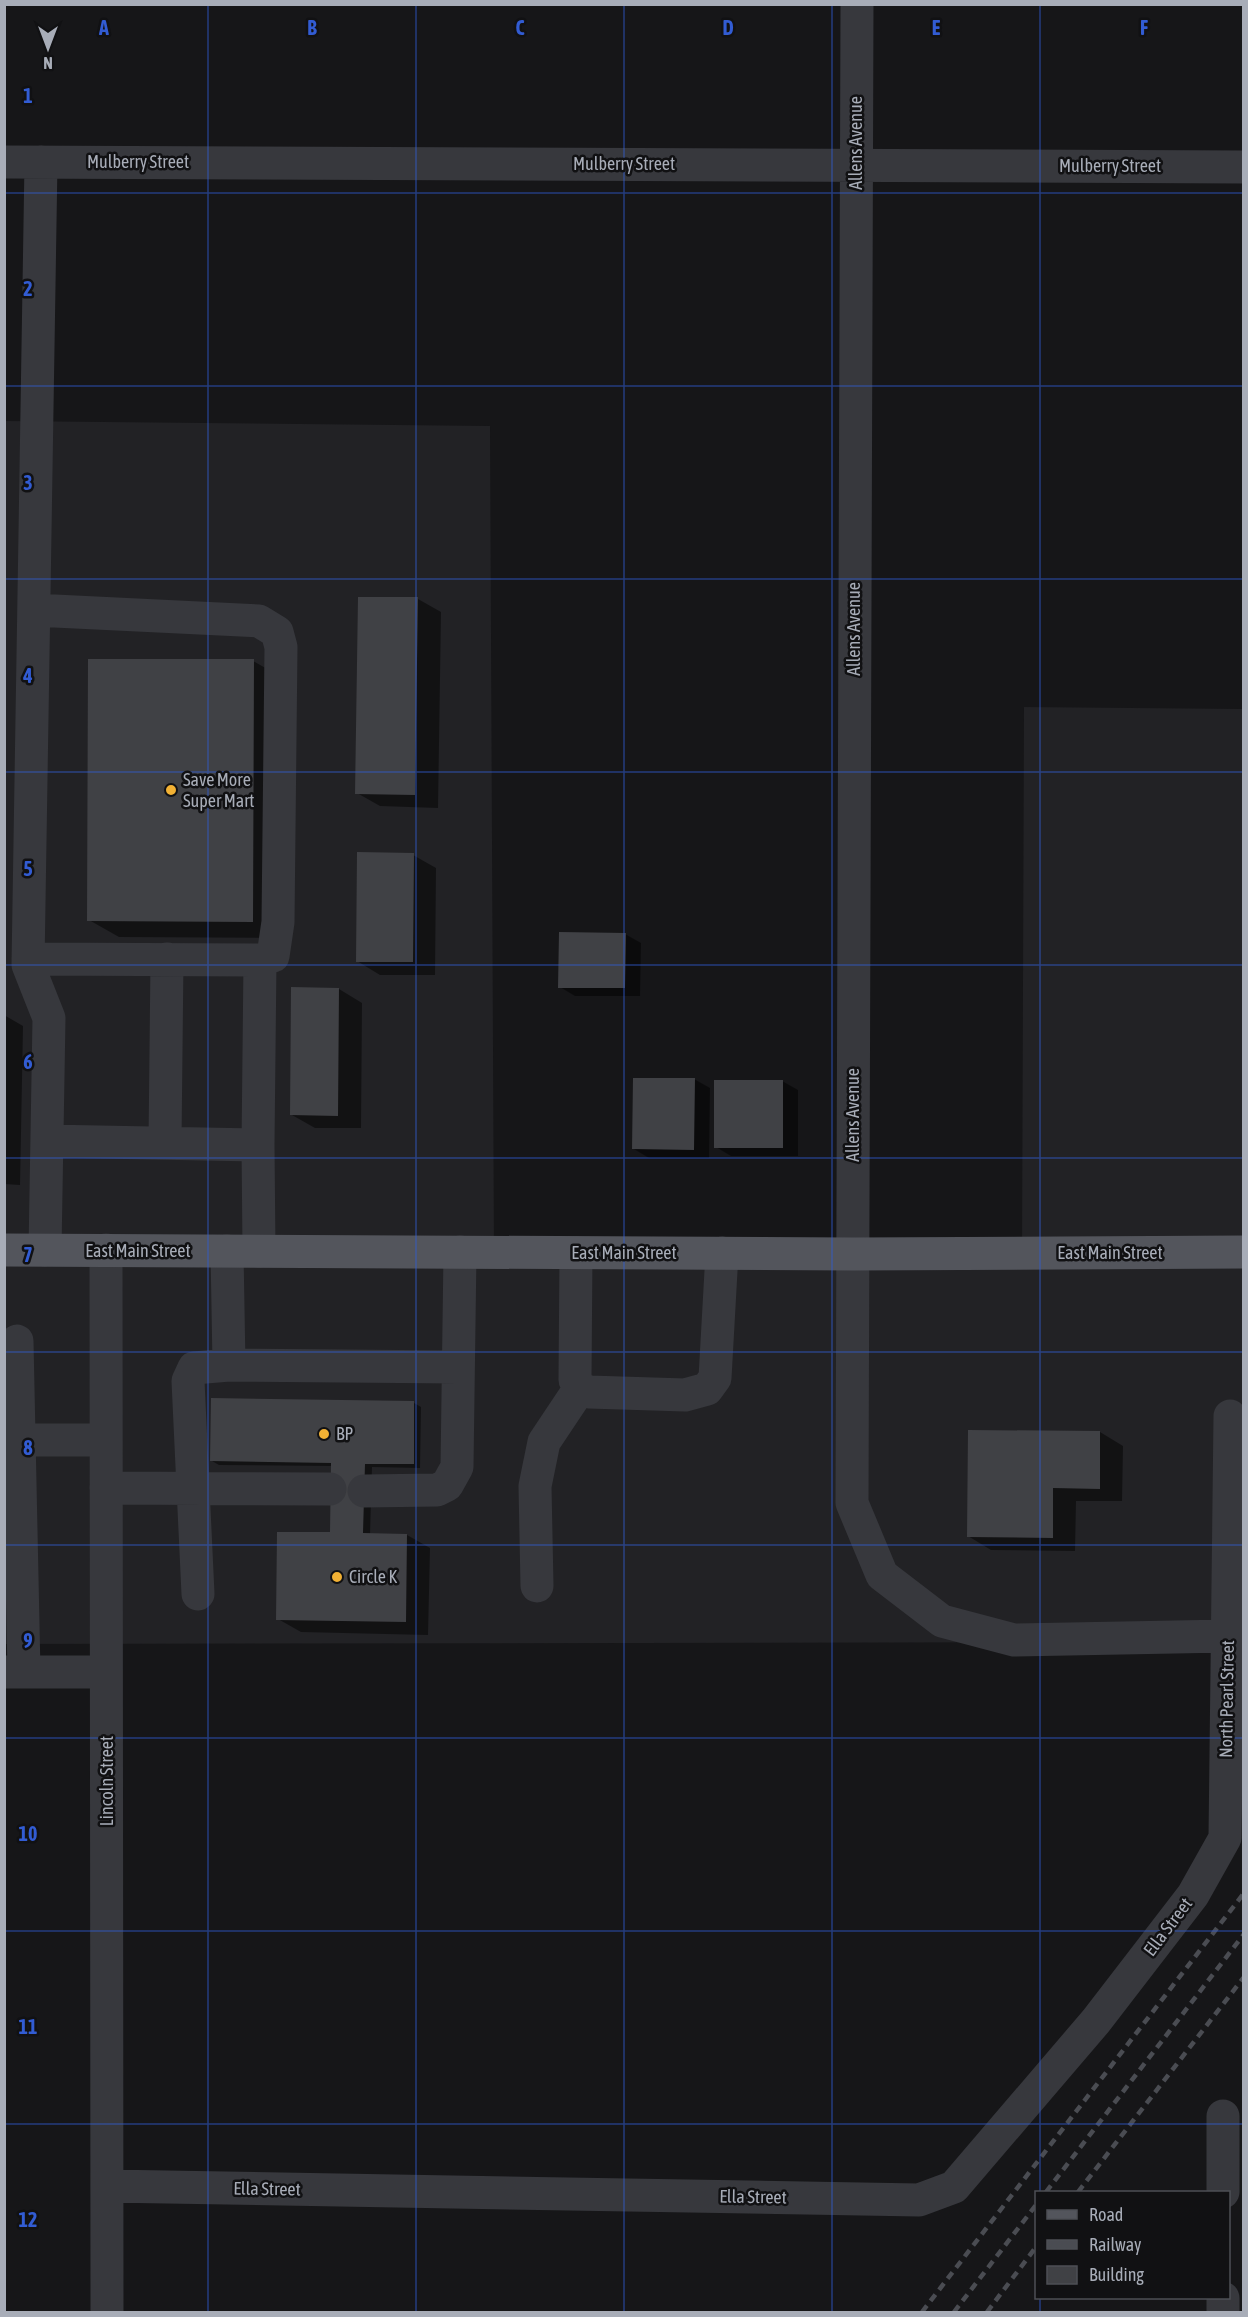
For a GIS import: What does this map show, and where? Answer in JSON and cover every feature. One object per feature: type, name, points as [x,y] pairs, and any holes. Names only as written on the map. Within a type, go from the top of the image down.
[{"type":"main road","name":"East Main Street","points":[[4,1250],[853,1254],[1244,1252]]},
{"type":"street","name":"Allens Avenue","points":[[857,4],[852,1503],[882,1575],[942,1621],[1014,1640],[1228,1636]]},
{"type":"street","name":"Mulberry Street","points":[[4,162],[1244,167]]},
{"type":"street","points":[[41,162],[28,959],[36,989],[49,1018],[45,1250]]},
{"type":"street","points":[[28,959],[260,960],[273,956],[278,922],[281,647],[276,632],[259,621],[34,610]]},
{"type":"street","points":[[165,1143],[167,959]]},
{"type":"street","points":[[259,1251],[260,960]]},
{"type":"street","points":[[47,1141],[258,1145]]},
{"type":"street","name":"Lincoln Street","points":[[106,1250],[107,2313]]},
{"type":"street","points":[[227,1251],[229,1365]]},
{"type":"street","points":[[364,1491],[437,1490],[447,1485],[457,1467],[460,1252]]},
{"type":"street","points":[[576,1253],[575,1380],[580,1388],[589,1392],[685,1395],[707,1389],[715,1378],[722,1253]]},
{"type":"street","points":[[17,1341],[14,1460],[14,1672],[106,1672]]},
{"type":"street","points":[[198,1594],[188,1381],[194,1368],[229,1365],[458,1367]]},
{"type":"street","points":[[537,1586],[535,1486],[544,1442],[580,1388]]},
{"type":"street","name":"North Pearl Street","points":[[1225,1838],[1230,1416]]},
{"type":"street","points":[[14,1460],[106,1440]]},
{"type":"street","points":[[106,1488],[330,1490]]},
{"type":"street","name":"Ella Street","points":[[107,2186],[919,2200],[954,2187],[1096,2021],[1193,1895],[1225,1838]]},
{"type":"street","points":[[1224,2116],[1224,2191]]},
{"type":"shaded area","points":[[5,421],[490,426],[494,1252],[1022,1253],[1024,707],[1243,709],[1243,1832],[1227,1642],[5,1644]]},
{"type":"building","points":[[358,597],[418,597],[415,795],[355,794]]},
{"type":"building","name":"Save More Super Mart","points":[[88,659],[254,659],[253,922],[87,921]]},
{"type":"building","points":[[357,852],[414,853],[413,962],[356,962]]},
{"type":"building","points":[[559,932],[626,933],[625,988],[558,988]]},
{"type":"building","points":[[291,987],[339,988],[338,1116],[290,1115]]},
{"type":"building","points":[[633,1078],[695,1078],[694,1150],[632,1149]]},
{"type":"building","points":[[714,1080],[783,1080],[783,1148],[714,1148]]},
{"type":"building","points":[[211,1398],[414,1401],[414,1464],[365,1464],[363,1533],[407,1534],[406,1622],[276,1620],[277,1532],[330,1532],[331,1463],[210,1461]]},
{"type":"building","points":[[968,1430],[1100,1431],[1100,1489],[1053,1488],[1053,1538],[967,1537]]},
{"type":"railway","points":[[922,2312],[1244,1893]]},
{"type":"railway","points":[[1047,2191],[1244,1934]]},
{"type":"railway","points":[[1079,2191],[1244,1977]]},
{"type":"railway","points":[[954,2312],[1035,2206]]},
{"type":"railway","points":[[987,2312],[1035,2248]]},
{"type":"place","name":"Save More Super Mart","points":[[171,790]]},
{"type":"place","name":"BP","points":[[324,1434]]},
{"type":"place","name":"Circle K","points":[[337,1577]]}]
